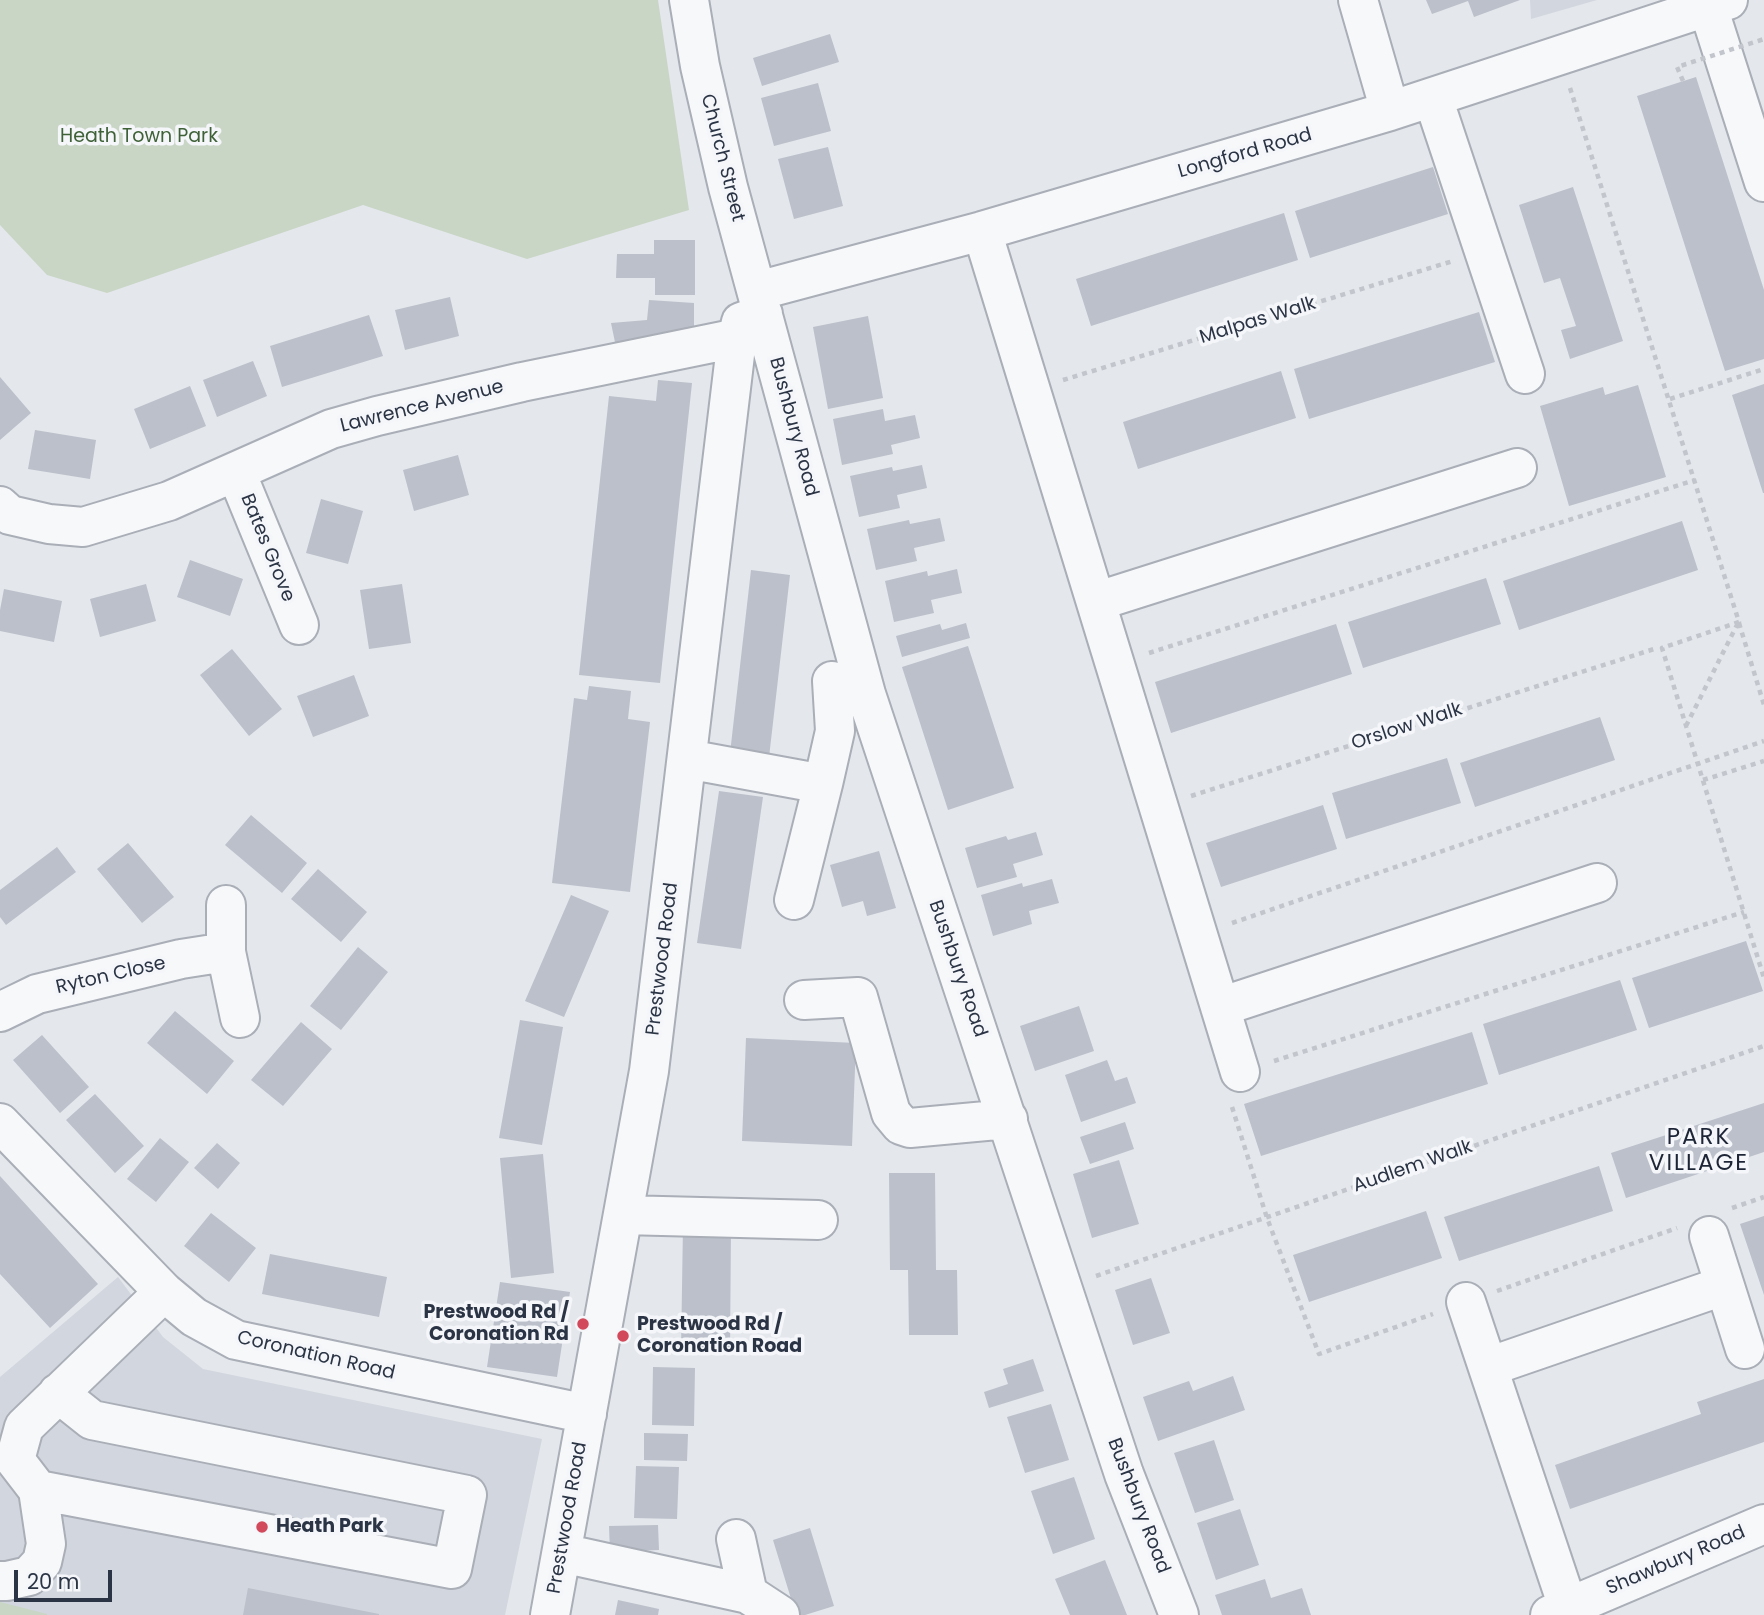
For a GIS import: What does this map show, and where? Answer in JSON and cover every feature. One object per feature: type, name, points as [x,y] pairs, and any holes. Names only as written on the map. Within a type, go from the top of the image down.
[{"type":"street","name":"Church Street","points":[[690,0],[700,66],[728,187],[752,314]]},
{"type":"street","points":[[1358,0],[1390,111]]},
{"type":"street","name":"Longford Road","points":[[752,314],[982,231],[1433,98],[1718,3]]},
{"type":"street","points":[[1718,3],[1764,182]]},
{"type":"street","points":[[1433,98],[1525,374]]},
{"type":"street","points":[[982,231],[1098,601],[1240,1072]]},
{"type":"street","name":"Bushbury Road","points":[[752,314],[791,421],[866,694],[1124,1474],[1179,1615]]},
{"type":"street","name":"Prestwood Road","points":[[550,1615],[649,1071],[727,428],[752,314]]},
{"type":"street","name":"Lawrence Avenue","points":[[0,506],[9,515],[50,524],[83,527],[169,501],[331,429],[522,382],[752,314]]},
{"type":"street","points":[[727,428],[749,414],[763,411],[775,412],[791,421]]},
{"type":"street","points":[[1098,601],[1517,468]]},
{"type":"street","name":"Bates Grove","points":[[236,472],[299,625]]},
{"type":"street","points":[[794,901],[835,731],[832,681]]},
{"type":"street","points":[[687,759],[823,784]]},
{"type":"street","points":[[1220,1007],[1597,883]]},
{"type":"street","points":[[226,905],[226,952],[240,1018]]},
{"type":"street","name":"Ryton Close","points":[[0,1012],[37,994],[181,959],[226,952]]},
{"type":"street","points":[[804,1000],[858,997],[891,1113],[901,1125],[910,1128],[1008,1119]]},
{"type":"street","name":"Coronation Road","points":[[0,1123],[164,1292],[194,1317],[236,1340],[587,1414]]},
{"type":"street","points":[[623,1215],[818,1220]]},
{"type":"street","points":[[1707,1224],[1723,1286],[1745,1349]]},
{"type":"street","points":[[1488,1367],[1723,1286]]},
{"type":"street","points":[[58,1393],[92,1420],[467,1495],[452,1569],[38,1490],[8,1465],[24,1427],[58,1393],[164,1292]]},
{"type":"street","points":[[1466,1302],[1488,1367],[1559,1611]]},
{"type":"street","points":[[0,1581],[29,1576],[42,1562],[47,1544],[38,1490]]},
{"type":"street","name":"Shawbury Road","points":[[1559,1611],[1764,1524]]},
{"type":"street","points":[[736,1539],[768,1609]]},
{"type":"street","points":[[562,1553],[768,1609]]},
{"type":"path","points":[[1683,81],[1677,67],[1764,39]]},
{"type":"path","points":[[1560,56],[1764,705]]},
{"type":"path","name":"Malpas Walk","points":[[1032,390],[1484,252]]},
{"type":"path","points":[[1670,399],[1764,369]]},
{"type":"path","points":[[1116,663],[1695,480]]},
{"type":"path","points":[[1739,622],[1662,649],[1764,978]]},
{"type":"path","points":[[1686,726],[1739,622]]},
{"type":"path","name":"Orslow Walk","points":[[1160,806],[1654,649]]},
{"type":"path","points":[[1199,934],[1764,741]]},
{"type":"path","points":[[1703,780],[1764,761]]},
{"type":"path","points":[[1744,912],[1224,1079],[1267,1218],[1319,1354],[1466,1302],[1707,1224],[1764,1197]]},
{"type":"path","name":"Audlem Walk","points":[[1062,1288],[1764,1046]]},
{"type":"shaded area","points":[[1530,0],[1597,0],[1531,19]]},
{"type":"shaded area","name":"Heath Park","points":[[118,1277],[163,1337],[203,1369],[542,1439],[505,1615],[0,1615],[0,1377]]},
{"type":"green space","name":"Heath Town Park","points":[[0,0],[658,0],[689,210],[527,259],[363,205],[107,293],[47,275],[0,225]]},
{"type":"green space","points":[[0,1602],[47,1614],[47,1615],[0,1615]]},
{"type":"building","points":[[1426,0],[1520,0],[1474,17],[1468,1],[1432,14]]},
{"type":"building","points":[[830,34],[839,62],[762,86],[753,58]]},
{"type":"building","points":[[1696,77],[1764,290],[1764,359],[1725,371],[1637,96]]},
{"type":"building","points":[[818,83],[831,131],[774,146],[761,98]]},
{"type":"building","points":[[828,147],[843,206],[794,219],[778,159]]},
{"type":"building","points":[[1433,167],[1448,214],[1310,258],[1295,211]]},
{"type":"building","points":[[1573,187],[1623,341],[1570,359],[1561,330],[1576,326],[1560,278],[1544,283],[1519,205]]},
{"type":"building","points":[[1284,213],[1298,260],[1091,326],[1076,279]]},
{"type":"building","points":[[654,240],[695,240],[695,295],[655,295],[655,278],[616,278],[617,254],[654,254]]},
{"type":"building","points":[[450,297],[459,336],[405,350],[395,310]]},
{"type":"building","points":[[649,300],[694,303],[694,335],[616,347],[611,323],[647,320]]},
{"type":"building","points":[[1479,312],[1495,362],[1309,419],[1294,369]]},
{"type":"building","points":[[369,315],[383,356],[282,387],[270,346]]},
{"type":"building","points":[[868,316],[883,398],[828,409],[813,327]]},
{"type":"building","points":[[253,361],[267,396],[217,417],[203,380]]},
{"type":"building","points":[[1281,371],[1296,418],[1138,469],[1123,422]]},
{"type":"building","points":[[0,377],[31,413],[0,440]]},
{"type":"building","points":[[658,380],[692,383],[660,683],[579,675],[609,396],[656,401]]},
{"type":"building","points":[[1764,384],[1764,493],[1763,493],[1732,395]]},
{"type":"building","points":[[1638,385],[1666,477],[1569,506],[1540,406],[1603,387],[1605,395]]},
{"type":"building","points":[[190,386],[206,426],[150,449],[134,409]]},
{"type":"building","points":[[883,409],[885,421],[915,415],[920,438],[891,445],[893,454],[842,465],[833,419]]},
{"type":"building","points":[[35,430],[96,440],[90,479],[28,469]]},
{"type":"building","points":[[458,455],[469,495],[414,511],[403,470]]},
{"type":"building","points":[[922,465],[927,488],[897,495],[900,508],[859,517],[850,476],[892,467],[893,471]]},
{"type":"building","points":[[321,499],[363,511],[348,564],[306,553]]},
{"type":"building","points":[[940,518],[945,541],[914,548],[917,561],[876,570],[867,529],[909,520],[910,524]]},
{"type":"building","points":[[1682,521],[1698,570],[1519,630],[1503,581]]},
{"type":"building","points":[[190,560],[243,579],[230,616],[177,597]]},
{"type":"building","points":[[957,569],[962,593],[931,600],[934,613],[894,622],[885,581],[927,571],[928,576]]},
{"type":"building","points":[[751,570],[790,575],[768,766],[729,762]]},
{"type":"building","points":[[1486,578],[1501,624],[1363,668],[1348,622]]},
{"type":"building","points":[[146,584],[156,621],[100,637],[90,599]]},
{"type":"building","points":[[402,584],[411,643],[369,649],[360,590]]},
{"type":"building","points":[[4,589],[62,601],[54,642],[0,631]]},
{"type":"building","points":[[966,623],[970,638],[902,657],[896,636],[940,624],[942,630]]},
{"type":"building","points":[[1336,624],[1352,674],[1171,733],[1155,682]]},
{"type":"building","points":[[968,646],[1014,788],[948,810],[902,667]]},
{"type":"building","points":[[232,649],[282,709],[249,736],[200,675]]},
{"type":"building","points":[[354,675],[369,716],[313,737],[297,696]]},
{"type":"building","points":[[589,686],[631,691],[628,719],[650,722],[630,892],[552,883],[574,698],[587,700]]},
{"type":"building","points":[[1600,717],[1615,760],[1475,807],[1460,763]]},
{"type":"building","points":[[1447,758],[1461,803],[1346,839],[1332,793]]},
{"type":"building","points":[[719,791],[763,797],[741,949],[697,943]]},
{"type":"building","points":[[1323,805],[1337,849],[1221,887],[1206,843]]},
{"type":"building","points":[[251,815],[307,863],[282,893],[225,845]]},
{"type":"building","points":[[1036,832],[1043,855],[1013,864],[1017,877],[977,888],[965,848],[1006,836],[1008,840]]},
{"type":"building","points":[[128,843],[174,897],[142,923],[97,869]]},
{"type":"building","points":[[57,847],[76,872],[6,925],[0,917],[0,890]]},
{"type":"building","points":[[879,851],[896,908],[867,916],[863,901],[842,907],[830,865]]},
{"type":"building","points":[[318,869],[367,912],[341,942],[291,899]]},
{"type":"building","points":[[1052,879],[1059,903],[1029,911],[1032,924],[993,936],[981,895],[1022,883],[1023,887]]},
{"type":"building","points":[[571,895],[609,911],[564,1017],[525,1001]]},
{"type":"building","points":[[1746,941],[1763,991],[1649,1028],[1632,978]]},
{"type":"building","points":[[358,947],[388,972],[341,1030],[310,1006]]},
{"type":"building","points":[[1620,980],[1637,1030],[1499,1075],[1483,1024]]},
{"type":"building","points":[[1079,1006],[1094,1051],[1035,1071],[1020,1026]]},
{"type":"building","points":[[175,1011],[234,1061],[207,1094],[147,1043]]},
{"type":"building","points":[[520,1020],[563,1027],[542,1145],[499,1138]]},
{"type":"building","points":[[301,1022],[332,1049],[283,1106],[251,1080]]},
{"type":"building","points":[[1472,1032],[1488,1084],[1261,1156],[1244,1104]]},
{"type":"building","points":[[42,1035],[89,1087],[60,1113],[13,1060]]},
{"type":"building","points":[[746,1038],[856,1043],[852,1146],[742,1141]]},
{"type":"building","points":[[1107,1060],[1115,1081],[1127,1077],[1136,1103],[1081,1122],[1065,1075]]},
{"type":"building","points":[[95,1094],[144,1146],[115,1173],[66,1120]]},
{"type":"building","points":[[1764,1103],[1764,1152],[1626,1198],[1611,1153]]},
{"type":"building","points":[[1125,1122],[1134,1149],[1090,1164],[1080,1137]]},
{"type":"building","points":[[160,1138],[189,1162],[156,1202],[127,1179]]},
{"type":"building","points":[[217,1143],[240,1163],[218,1189],[194,1168]]},
{"type":"building","points":[[543,1154],[554,1273],[511,1278],[500,1158]]},
{"type":"building","points":[[1119,1160],[1139,1224],[1092,1238],[1073,1174]]},
{"type":"building","points":[[1599,1166],[1613,1211],[1459,1261],[1444,1217]]},
{"type":"building","points":[[889,1173],[935,1173],[936,1270],[957,1270],[958,1335],[909,1335],[908,1270],[890,1270]]},
{"type":"building","points":[[0,1176],[98,1284],[50,1328],[0,1274]]},
{"type":"building","points":[[1426,1211],[1442,1258],[1309,1302],[1293,1255]]},
{"type":"building","points":[[211,1213],[256,1248],[229,1282],[184,1246]]},
{"type":"building","points":[[1764,1216],[1764,1295],[1740,1224]]},
{"type":"building","points":[[683,1225],[731,1226],[730,1352],[681,1351]]},
{"type":"building","points":[[270,1254],[387,1277],[379,1317],[262,1294]]},
{"type":"building","points":[[1151,1278],[1170,1333],[1133,1345],[1115,1290]]},
{"type":"building","points":[[500,1282],[570,1292],[557,1377],[487,1367]]},
{"type":"building","points":[[1033,1359],[1044,1391],[989,1408],[984,1392],[1008,1384],[1003,1369]]},
{"type":"building","points":[[653,1367],[695,1368],[694,1426],[652,1425]]},
{"type":"building","points":[[1233,1376],[1245,1410],[1158,1441],[1143,1397],[1189,1381],[1193,1391]]},
{"type":"building","points":[[1764,1379],[1764,1442],[1570,1509],[1555,1465],[1701,1414],[1697,1402]]},
{"type":"building","points":[[1051,1404],[1069,1460],[1025,1473],[1007,1417]]},
{"type":"building","points":[[644,1433],[688,1434],[687,1461],[644,1460]]},
{"type":"building","points":[[1214,1440],[1234,1500],[1195,1513],[1174,1453]]},
{"type":"building","points":[[636,1466],[679,1467],[677,1519],[634,1518]]},
{"type":"building","points":[[1074,1477],[1095,1539],[1053,1554],[1031,1491]]},
{"type":"building","points":[[1240,1509],[1259,1565],[1216,1580],[1197,1523]]},
{"type":"building","points":[[658,1525],[659,1550],[610,1552],[609,1526]]},
{"type":"building","points":[[810,1528],[834,1606],[796,1615],[773,1540]]},
{"type":"building","points":[[1105,1560],[1127,1615],[1070,1615],[1055,1579]]},
{"type":"building","points":[[1265,1579],[1271,1598],[1302,1588],[1311,1615],[1222,1615],[1215,1595]]},
{"type":"building","points":[[248,1588],[379,1614],[379,1615],[243,1615]]},
{"type":"building","points":[[618,1600],[659,1609],[658,1615],[615,1615]]},
{"type":"place","name":"Prestwood Rd / Coronation Rd","points":[[583,1324]]},
{"type":"place","name":"Prestwood Rd / Coronation Road","points":[[623,1336]]},
{"type":"place","name":"Heath Park","points":[[262,1527]]},
{"type":"district","name":"PARK VILLAGE","points":[[1699,1151]]}]
